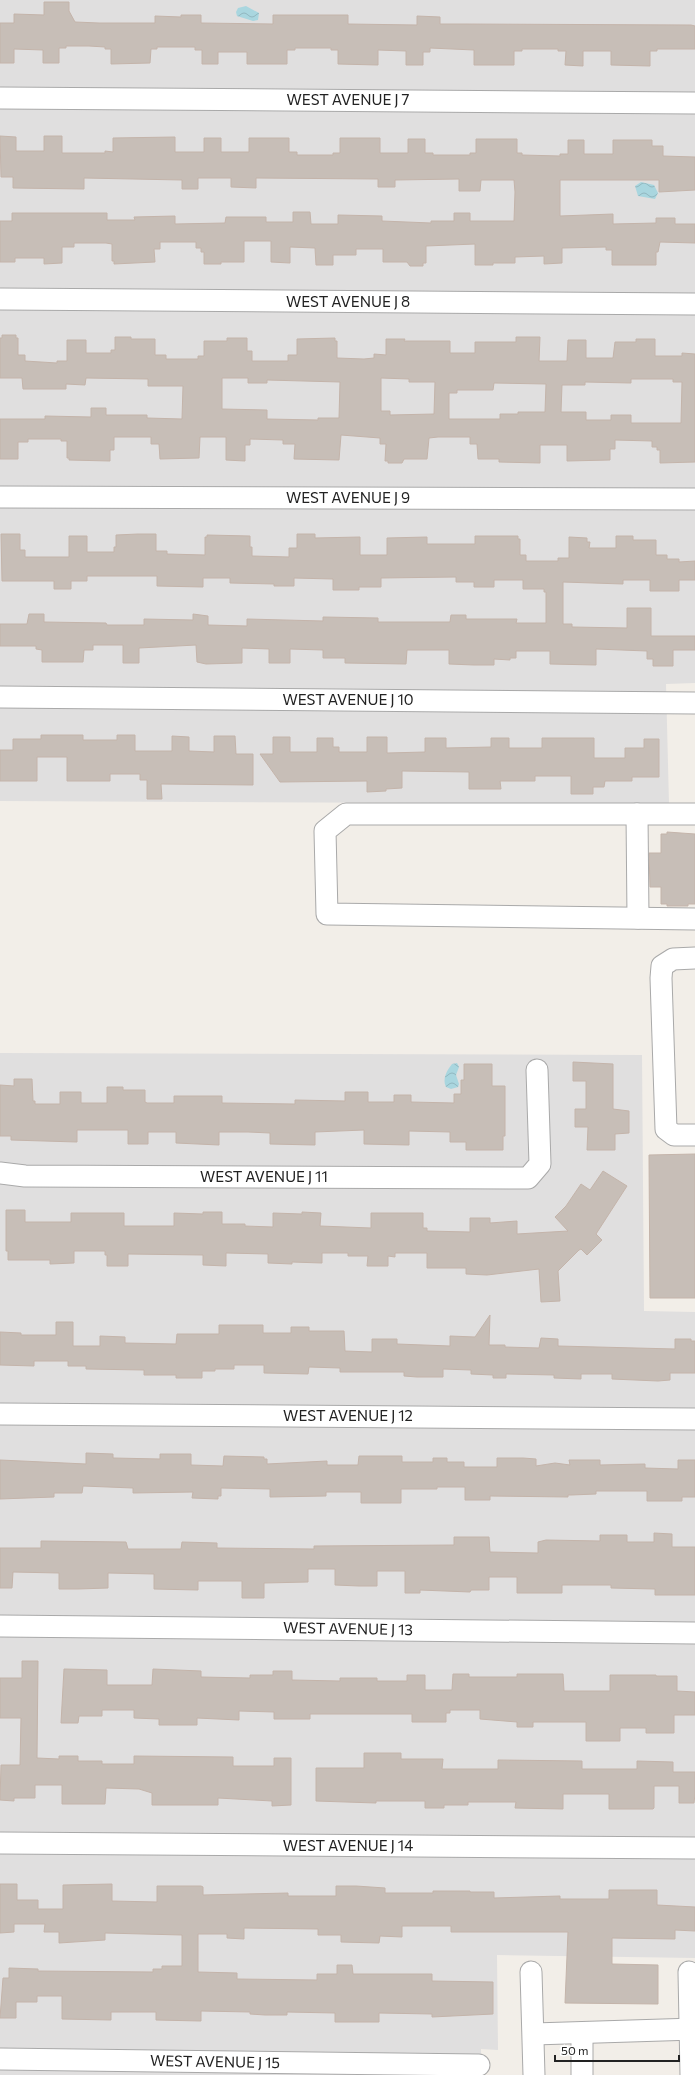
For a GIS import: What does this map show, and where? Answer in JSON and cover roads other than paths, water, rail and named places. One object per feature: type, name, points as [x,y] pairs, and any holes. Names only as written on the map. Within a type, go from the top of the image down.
[{"type":"street","name":"WEST AVENUE J 7","points":[[0,98],[695,103]]},
{"type":"street","name":"WEST AVENUE J 8","points":[[0,300],[695,304]]},
{"type":"street","name":"WEST AVENUE J 9","points":[[0,497],[695,499]]},
{"type":"street","name":"WEST AVENUE J 10","points":[[0,697],[695,703]]},
{"type":"street","points":[[695,814],[346,814],[325,831],[327,914],[695,918]]},
{"type":"street","points":[[637,814],[638,918]]},
{"type":"street","points":[[695,958],[673,959],[662,966],[661,978],[666,1129],[674,1136],[695,1136]]},
{"type":"street","name":"WEST AVENUE J 11","points":[[0,1173],[25,1176],[528,1178],[540,1164],[537,1070]]},
{"type":"street","name":"WEST AVENUE J 12","points":[[0,1414],[695,1419]]},
{"type":"street","name":"WEST AVENUE J 13","points":[[0,1626],[695,1632]]},
{"type":"street","name":"WEST AVENUE J 14","points":[[0,1843],[695,1848]]},
{"type":"street","points":[[531,1972],[534,2075]]},
{"type":"street","points":[[689,1972],[693,2050],[691,2075]]},
{"type":"street","points":[[534,2034],[692,2029]]},
{"type":"street","points":[[582,2033],[582,2075]]},
{"type":"street","name":"WEST AVENUE J 15","points":[[0,2059],[479,2065]]},
{"type":"water","points":[[246,6],[259,13],[258,20],[253,21],[237,16],[236,12],[238,8]]},
{"type":"water","points":[[641,182],[654,185],[658,193],[655,199],[638,196],[635,186]]},
{"type":"water","points":[[457,1063],[459,1067],[456,1075],[459,1084],[458,1087],[451,1089],[446,1087],[445,1078],[452,1064]]}]
